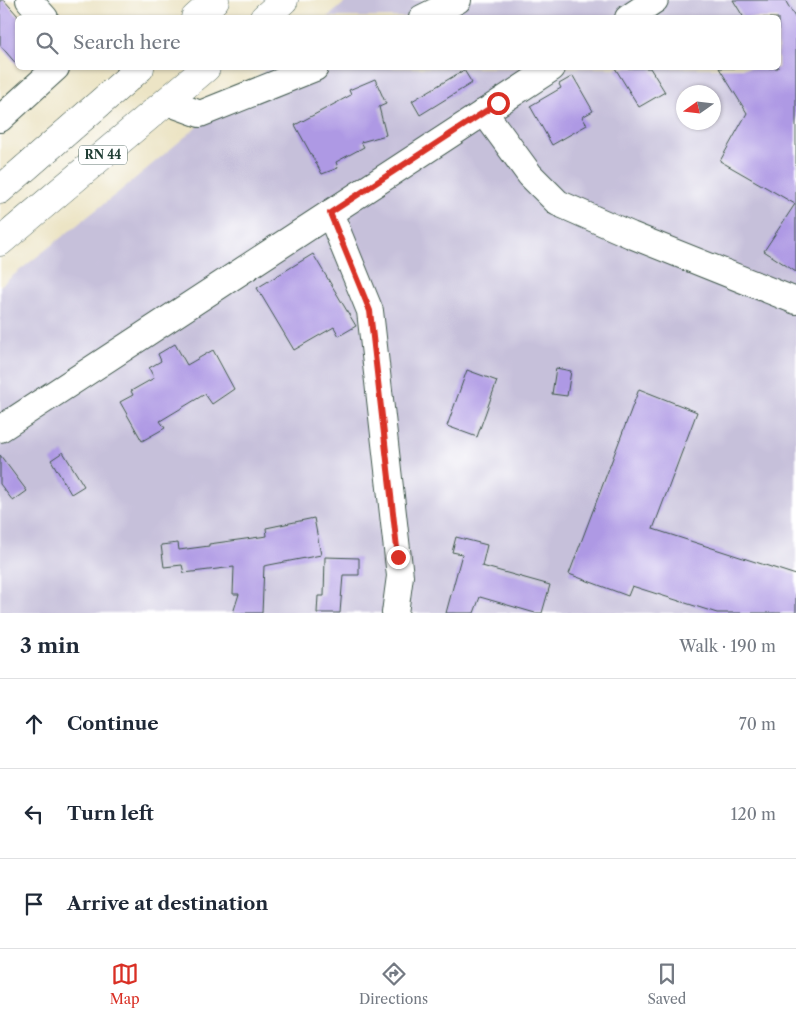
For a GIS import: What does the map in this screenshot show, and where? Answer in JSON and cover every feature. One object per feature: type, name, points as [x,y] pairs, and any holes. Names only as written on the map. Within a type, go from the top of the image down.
[{"type":"highway","points":[[199,15],[215,0]]},
{"type":"highway","points":[[267,15],[284,0]]},
{"type":"highway","name":"RN 44","points":[[0,190],[138,70]]},
{"type":"highway","name":"RN 44","points":[[0,242],[204,70]]},
{"type":"lane","points":[[29,0],[42,15]]},
{"type":"lane","points":[[428,15],[458,0]]},
{"type":"lane","points":[[632,15],[655,0]]},
{"type":"lane","points":[[4,108],[53,70]]},
{"type":"lane","points":[[167,102],[200,114],[310,70]]},
{"type":"lane","points":[[0,429],[549,70]]},
{"type":"lane","points":[[484,112],[530,175],[558,203],[631,235],[796,301]]},
{"type":"lane","points":[[330,213],[370,311],[400,576],[396,613]]},
{"type":"shaded area","points":[[348,0],[796,0],[796,613],[0,613],[0,286],[120,191],[266,70],[781,70],[781,15],[330,15]]},
{"type":"building","points":[[0,0],[4,0],[17,15],[15,15],[15,62],[0,45]]},
{"type":"building","points":[[733,0],[785,0],[796,19],[796,272],[764,251],[795,204],[720,161],[747,113],[720,70],[781,70],[781,15],[742,15]]},
{"type":"building","points":[[464,70],[472,83],[420,115],[412,101]]},
{"type":"building","points":[[616,70],[651,70],[665,92],[639,107]]},
{"type":"building","points":[[573,76],[593,111],[582,117],[587,125],[552,145],[530,106],[561,88],[559,84]]},
{"type":"building","points":[[375,79],[386,104],[379,107],[386,135],[361,142],[364,147],[336,162],[338,168],[322,174],[295,125],[351,95],[349,90]]},
{"type":"building","points":[[313,254],[356,326],[339,336],[334,327],[294,350],[257,288]]},
{"type":"building","points":[[175,344],[187,365],[213,350],[234,389],[212,404],[205,394],[160,421],[165,428],[142,441],[120,402],[133,395],[131,391],[154,378],[149,368],[161,361],[158,354]]},
{"type":"building","points":[[556,368],[571,371],[567,396],[552,394]]},
{"type":"building","points":[[467,370],[497,381],[477,437],[447,426]]},
{"type":"building","points":[[639,389],[697,412],[653,529],[796,575],[796,613],[717,613],[632,586],[628,596],[569,574]]},
{"type":"building","points":[[63,452],[84,486],[71,494],[51,460]]},
{"type":"building","points":[[0,455],[27,491],[13,501],[0,484]]},
{"type":"building","points":[[314,518],[321,555],[264,566],[262,613],[233,613],[239,594],[233,594],[234,567],[184,573],[182,565],[164,567],[161,545],[178,543],[179,550],[267,536],[266,528]]},
{"type":"building","points":[[456,537],[487,545],[482,566],[550,585],[542,613],[535,613],[480,597],[474,613],[446,613],[462,554],[452,552]]},
{"type":"building","points":[[325,557],[359,558],[359,575],[343,575],[340,613],[317,613],[318,596],[324,596]]},
{"type":"route","points":[[398,557],[370,311],[330,213],[498,103]]}]
